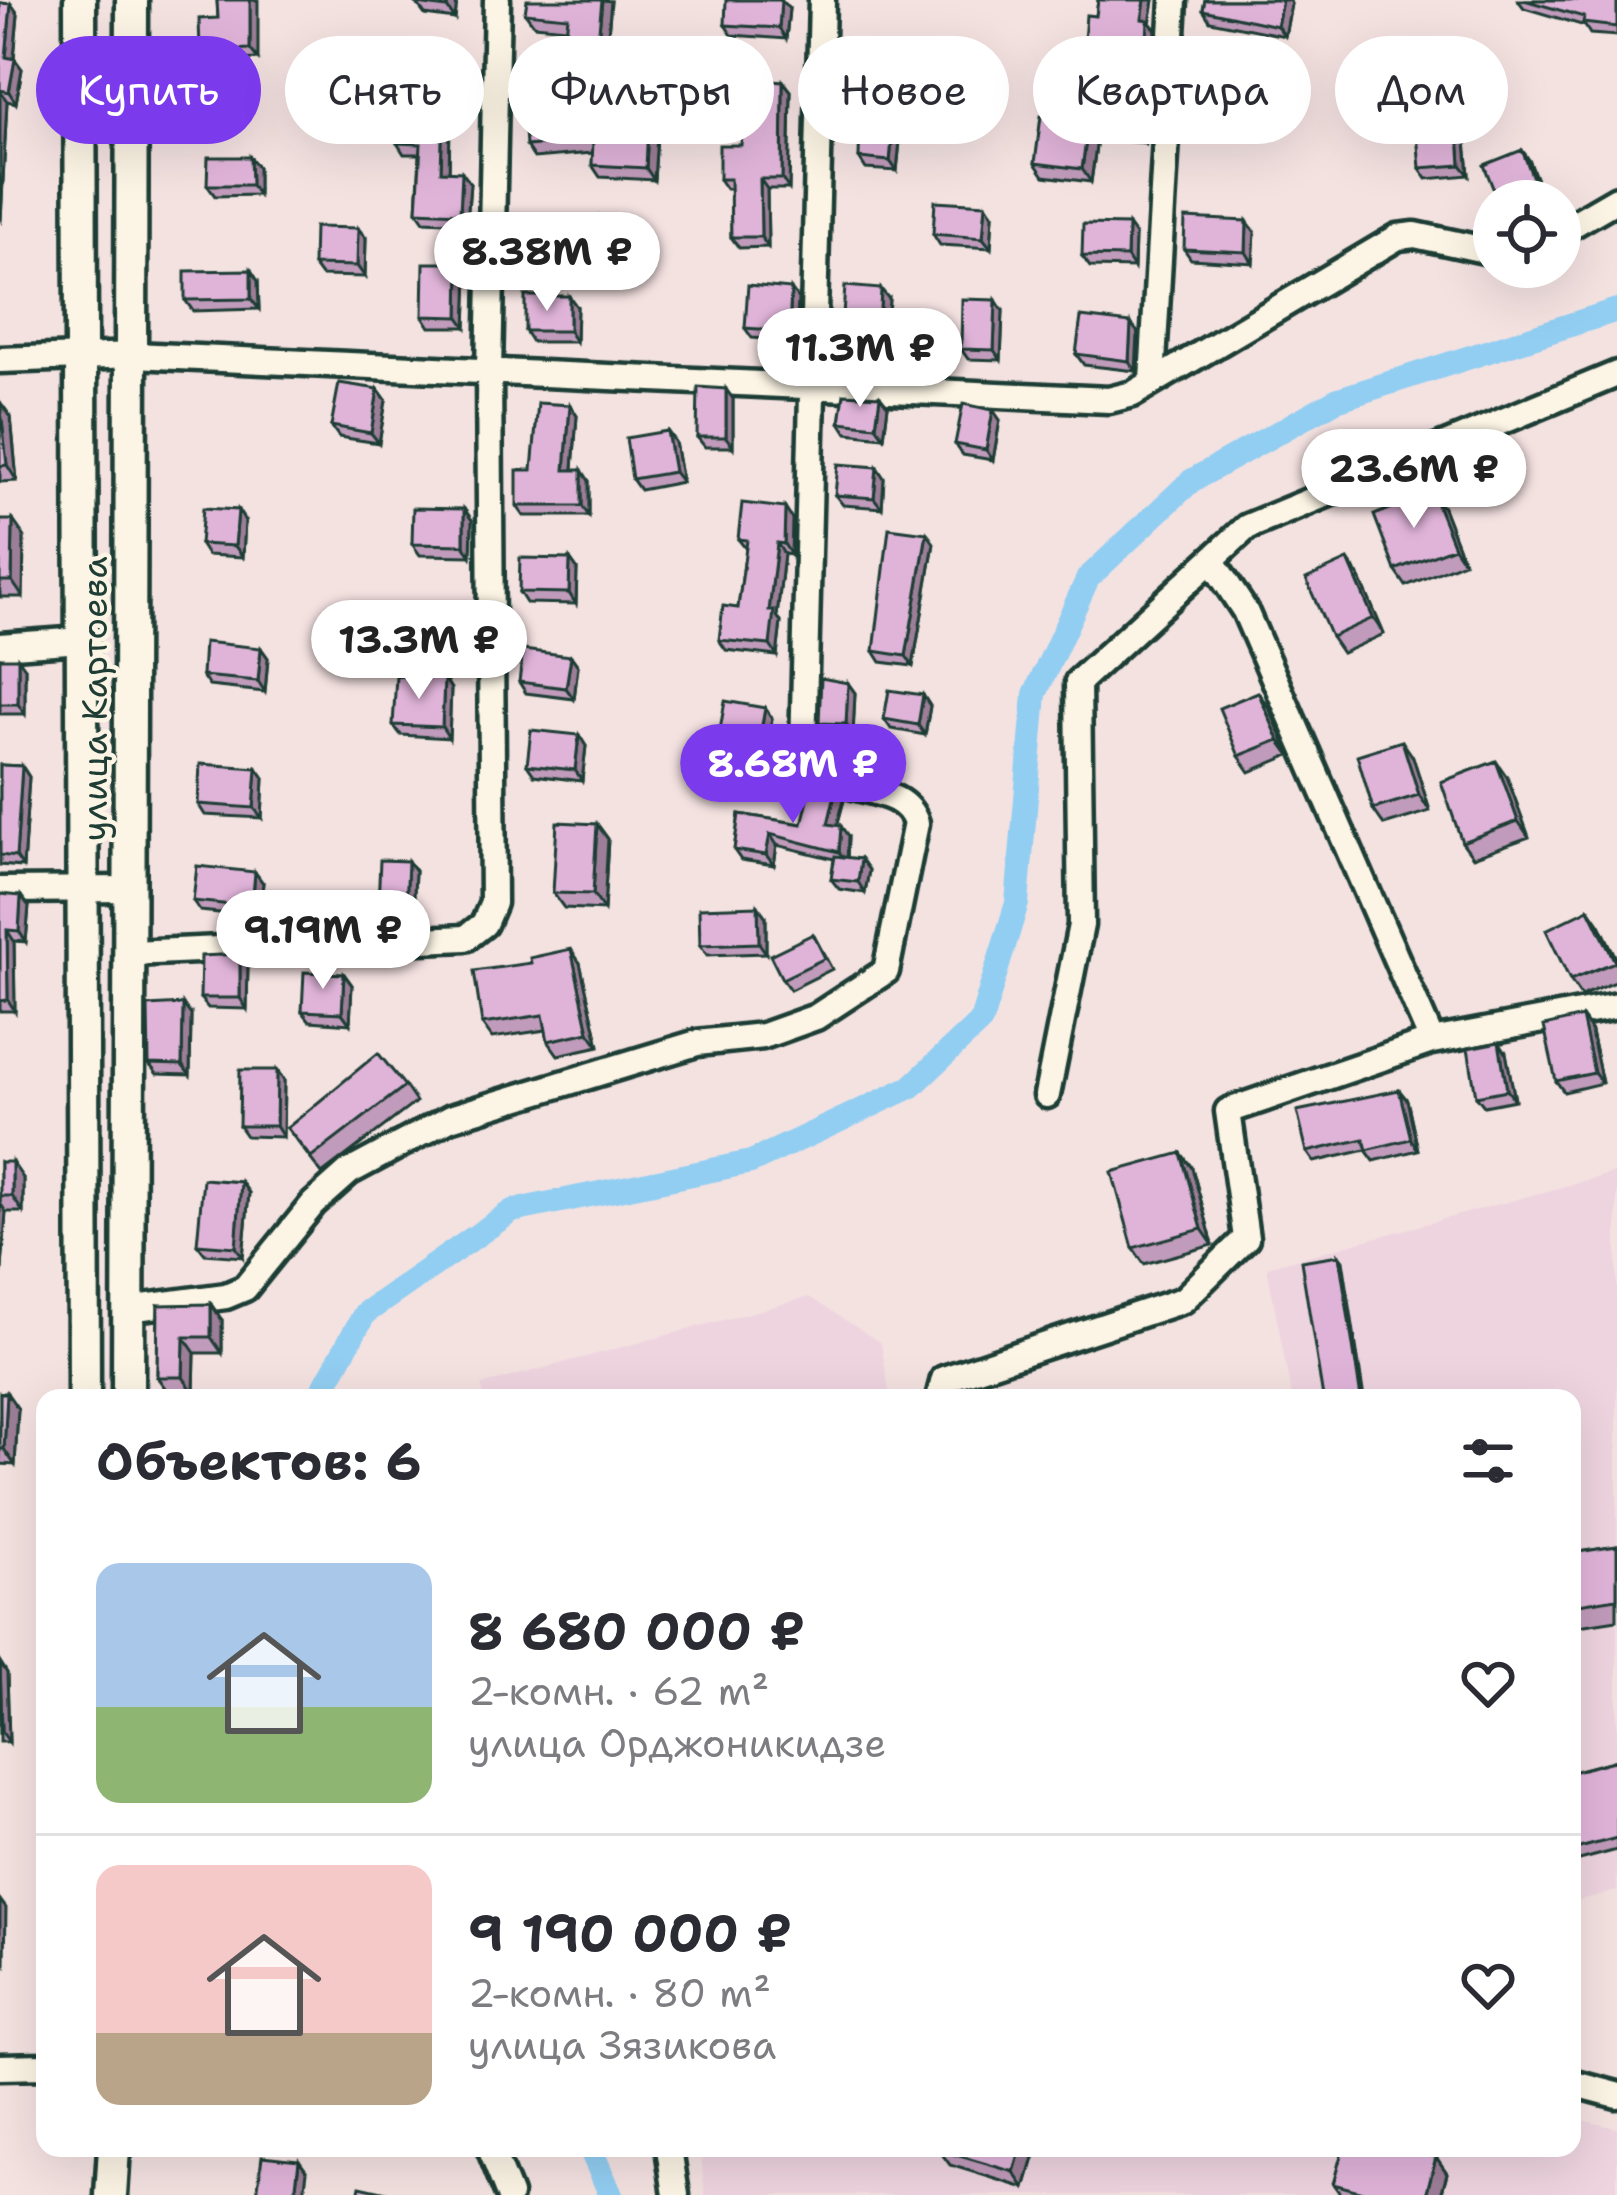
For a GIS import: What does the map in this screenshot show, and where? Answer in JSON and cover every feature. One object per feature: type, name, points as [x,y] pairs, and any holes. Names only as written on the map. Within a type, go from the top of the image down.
[{"type":"main road","name":"улица Картоева","points":[[80,0],[84,1389]]},
{"type":"main road","name":"улица Картоева","points":[[128,1389],[132,0]]},
{"type":"main road","points":[[111,2195],[113,2157]]},
{"type":"street","points":[[132,953],[466,938],[484,924],[493,903],[489,371],[497,0]]},
{"type":"street","points":[[128,1310],[226,1296],[245,1288],[313,1204],[349,1172],[450,1118],[697,1043],[763,1036],[817,1017],[886,971],[916,823],[912,809],[900,800],[830,781],[813,771],[803,750],[821,0]]},
{"type":"street","points":[[1152,380],[1174,0]]},
{"type":"street","points":[[1581,220],[1617,200]]},
{"type":"street","points":[[0,360],[134,355],[812,382],[1109,400],[1133,394],[1398,237],[1415,235],[1473,247]]},
{"type":"street","points":[[1047,1095],[1081,926],[1078,682],[1247,527],[1617,374]]},
{"type":"street","points":[[1212,561],[1245,611],[1432,1041]]},
{"type":"street","points":[[0,646],[81,640]]},
{"type":"street","points":[[0,890],[132,889]]},
{"type":"street","points":[[941,1389],[944,1379],[1183,1300],[1246,1238],[1228,1112],[1432,1041],[1617,1006]]},
{"type":"street","points":[[0,2067],[36,2066]]},
{"type":"street","points":[[1581,2086],[1617,2095]]},
{"type":"street","points":[[494,2157],[509,2195]]},
{"type":"street","points":[[670,2157],[676,2195]]},
{"type":"shaded area","points":[[1617,1172],[1617,1891],[1581,1900],[1581,1389],[1290,1389],[1267,1267]]},
{"type":"shaded area","points":[[809,1297],[881,1343],[889,1389],[482,1389],[481,1385]]},
{"type":"shaded area","points":[[1581,2120],[1617,2128],[1617,2195],[705,2195],[701,2157],[1581,2157]]},
{"type":"building","points":[[217,0],[250,0],[250,36],[200,36],[199,19],[218,18]]},
{"type":"building","points":[[418,0],[448,0],[447,8],[417,4]]},
{"type":"building","points":[[527,0],[602,0],[598,36],[566,36],[568,17],[525,13]]},
{"type":"building","points":[[726,0],[781,0],[779,28],[725,25]]},
{"type":"building","points":[[1098,0],[1145,0],[1142,19],[1148,20],[1147,36],[1084,36],[1086,15],[1096,16]]},
{"type":"building","points":[[1205,0],[1282,0],[1277,26],[1203,10]]},
{"type":"building","points":[[1524,0],[1617,0],[1617,27],[1583,23],[1584,17]]},
{"type":"building","points":[[0,3],[11,4],[6,57],[15,59],[9,92],[0,90]]},
{"type":"building","points":[[774,80],[783,81],[782,179],[760,179],[761,237],[731,237],[730,179],[719,179],[719,145],[774,144]]},
{"type":"building","points":[[421,144],[442,144],[441,171],[462,172],[460,213],[417,211]]},
{"type":"building","points":[[593,144],[647,144],[646,168],[592,165]]},
{"type":"building","points":[[859,144],[892,144],[890,161],[859,158]]},
{"type":"building","points":[[1037,144],[1085,144],[1082,169],[1035,163]]},
{"type":"building","points":[[1418,144],[1460,144],[1461,165],[1420,168]]},
{"type":"building","points":[[1522,150],[1533,178],[1490,180],[1484,165]]},
{"type":"building","points":[[208,157],[250,157],[251,185],[207,185]]},
{"type":"building","points":[[935,201],[986,204],[983,238],[933,234]]},
{"type":"building","points":[[535,218],[600,218],[601,251],[535,252]]},
{"type":"building","points":[[1185,218],[1247,221],[1246,252],[1184,249]]},
{"type":"building","points":[[1083,224],[1128,225],[1127,257],[1082,256]]},
{"type":"building","points":[[314,227],[358,228],[357,266],[313,265]]},
{"type":"building","points":[[424,263],[460,263],[459,317],[423,316]]},
{"type":"building","points":[[251,270],[251,299],[185,300],[185,271]]},
{"type":"building","points":[[748,285],[791,289],[789,331],[745,328]]},
{"type":"building","points":[[845,286],[881,289],[878,347],[841,344]]},
{"type":"building","points":[[525,296],[569,296],[569,331],[525,331]]},
{"type":"building","points":[[962,299],[996,300],[994,350],[961,349]]},
{"type":"building","points":[[1081,317],[1131,323],[1129,361],[1076,354]]},
{"type":"building","points":[[339,383],[378,389],[371,433],[331,426]]},
{"type":"building","points":[[698,387],[726,389],[726,437],[697,437]]},
{"type":"building","points":[[844,394],[880,396],[876,426],[840,422]]},
{"type":"building","points":[[0,402],[7,465],[0,466]]},
{"type":"building","points":[[538,403],[570,405],[565,470],[582,470],[582,506],[517,506],[517,470],[532,470]]},
{"type":"building","points":[[963,404],[993,410],[986,450],[955,444]]},
{"type":"building","points":[[667,431],[674,472],[632,479],[626,438]]},
{"type":"building","points":[[838,464],[877,467],[874,498],[835,495]]},
{"type":"building","points":[[1432,492],[1454,547],[1395,570],[1374,515]]},
{"type":"building","points":[[742,503],[785,508],[784,544],[777,543],[769,611],[774,611],[770,645],[719,640],[723,606],[738,608],[747,540],[738,539]]},
{"type":"building","points":[[203,508],[238,510],[235,546],[200,544]]},
{"type":"building","points":[[413,508],[464,509],[464,545],[412,544]]},
{"type":"building","points":[[0,520],[13,520],[12,581],[0,581]]},
{"type":"building","points":[[889,528],[927,533],[906,656],[874,651]]},
{"type":"building","points":[[520,558],[570,559],[569,593],[519,592]]},
{"type":"building","points":[[1348,560],[1373,618],[1331,637],[1306,579]]},
{"type":"building","points":[[398,609],[456,615],[454,641],[395,635]]},
{"type":"building","points":[[204,642],[261,648],[258,681],[202,676]]},
{"type":"building","points":[[523,650],[571,656],[566,688],[519,682]]},
{"type":"building","points":[[0,658],[18,658],[18,704],[0,704]]},
{"type":"building","points":[[396,676],[444,678],[442,727],[393,725]]},
{"type":"building","points":[[821,678],[848,683],[846,724],[819,723]]},
{"type":"building","points":[[889,690],[923,695],[918,725],[884,719]]},
{"type":"building","points":[[1258,692],[1279,740],[1239,756],[1219,708]]},
{"type":"building","points":[[725,701],[765,708],[755,765],[715,758]]},
{"type":"building","points":[[531,730],[579,735],[575,770],[527,765]]},
{"type":"building","points":[[1402,741],[1419,795],[1373,809],[1357,755]]},
{"type":"building","points":[[1496,761],[1518,821],[1462,842],[1441,782]]},
{"type":"building","points":[[200,764],[257,768],[254,808],[198,804]]},
{"type":"building","points":[[0,765],[22,766],[16,857],[0,855]]},
{"type":"building","points":[[812,783],[836,790],[828,824],[841,826],[839,852],[770,834],[766,855],[734,850],[739,814],[802,824]]},
{"type":"building","points":[[557,822],[597,824],[593,894],[553,893]]},
{"type":"building","points":[[835,856],[861,859],[858,882],[831,879]]},
{"type":"building","points":[[380,860],[408,861],[406,906],[378,905]]},
{"type":"building","points":[[197,866],[255,872],[252,907],[193,901]]},
{"type":"building","points":[[0,894],[21,896],[19,931],[7,930],[8,1000],[0,1001]]},
{"type":"building","points":[[758,906],[759,943],[700,945],[699,908]]},
{"type":"building","points":[[1589,909],[1615,962],[1570,980],[1546,930]]},
{"type":"building","points":[[813,934],[825,958],[782,979],[770,955]]},
{"type":"building","points":[[571,949],[589,1032],[548,1041],[543,1015],[482,1024],[474,971],[531,963],[530,958]]},
{"type":"building","points":[[240,954],[240,998],[200,998],[201,956]]},
{"type":"building","points":[[304,972],[344,974],[342,1013],[302,1011]]},
{"type":"building","points":[[183,1004],[182,1065],[149,1064],[148,1006]]},
{"type":"building","points":[[1582,1017],[1594,1073],[1556,1081],[1544,1026]]},
{"type":"building","points":[[1499,1042],[1507,1090],[1476,1096],[1468,1048]]},
{"type":"building","points":[[378,1053],[405,1086],[311,1158],[287,1128]]},
{"type":"building","points":[[240,1070],[277,1070],[276,1126],[239,1126]]},
{"type":"building","points":[[1399,1090],[1411,1139],[1367,1150],[1364,1139],[1307,1152],[1297,1111]]},
{"type":"building","points":[[1181,1153],[1202,1229],[1133,1248],[1112,1172]]},
{"type":"building","points":[[0,1162],[12,1162],[12,1196],[0,1196]]},
{"type":"building","points":[[203,1179],[241,1182],[236,1247],[197,1244]]},
{"type":"building","points":[[1339,1255],[1360,1389],[1322,1389],[1301,1261]]},
{"type":"building","points":[[211,1304],[211,1337],[184,1337],[183,1377],[157,1377],[158,1305]]},
{"type":"building","points":[[0,1393],[7,1393],[4,1449],[0,1449]]},
{"type":"building","points":[[1617,1546],[1617,1598],[1581,1604],[1581,1552]]},
{"type":"building","points":[[1617,1760],[1617,1838],[1581,1848],[1581,1770]]},
{"type":"building","points":[[262,2157],[299,2160],[295,2195],[257,2195]]},
{"type":"building","points":[[963,2157],[1018,2157],[1014,2172]]},
{"type":"building","points":[[1340,2157],[1436,2157],[1426,2195],[1374,2195],[1333,2184]]},
{"type":"building","points":[[360,2186],[400,2195],[358,2195]]},
{"type":"waterway","points":[[323,1389],[365,1313],[512,1211],[751,1162],[911,1087],[981,1021],[1017,903],[1035,694],[1088,578],[1191,481],[1336,400],[1617,310]]},
{"type":"waterway","points":[[594,2157],[611,2195]]}]
